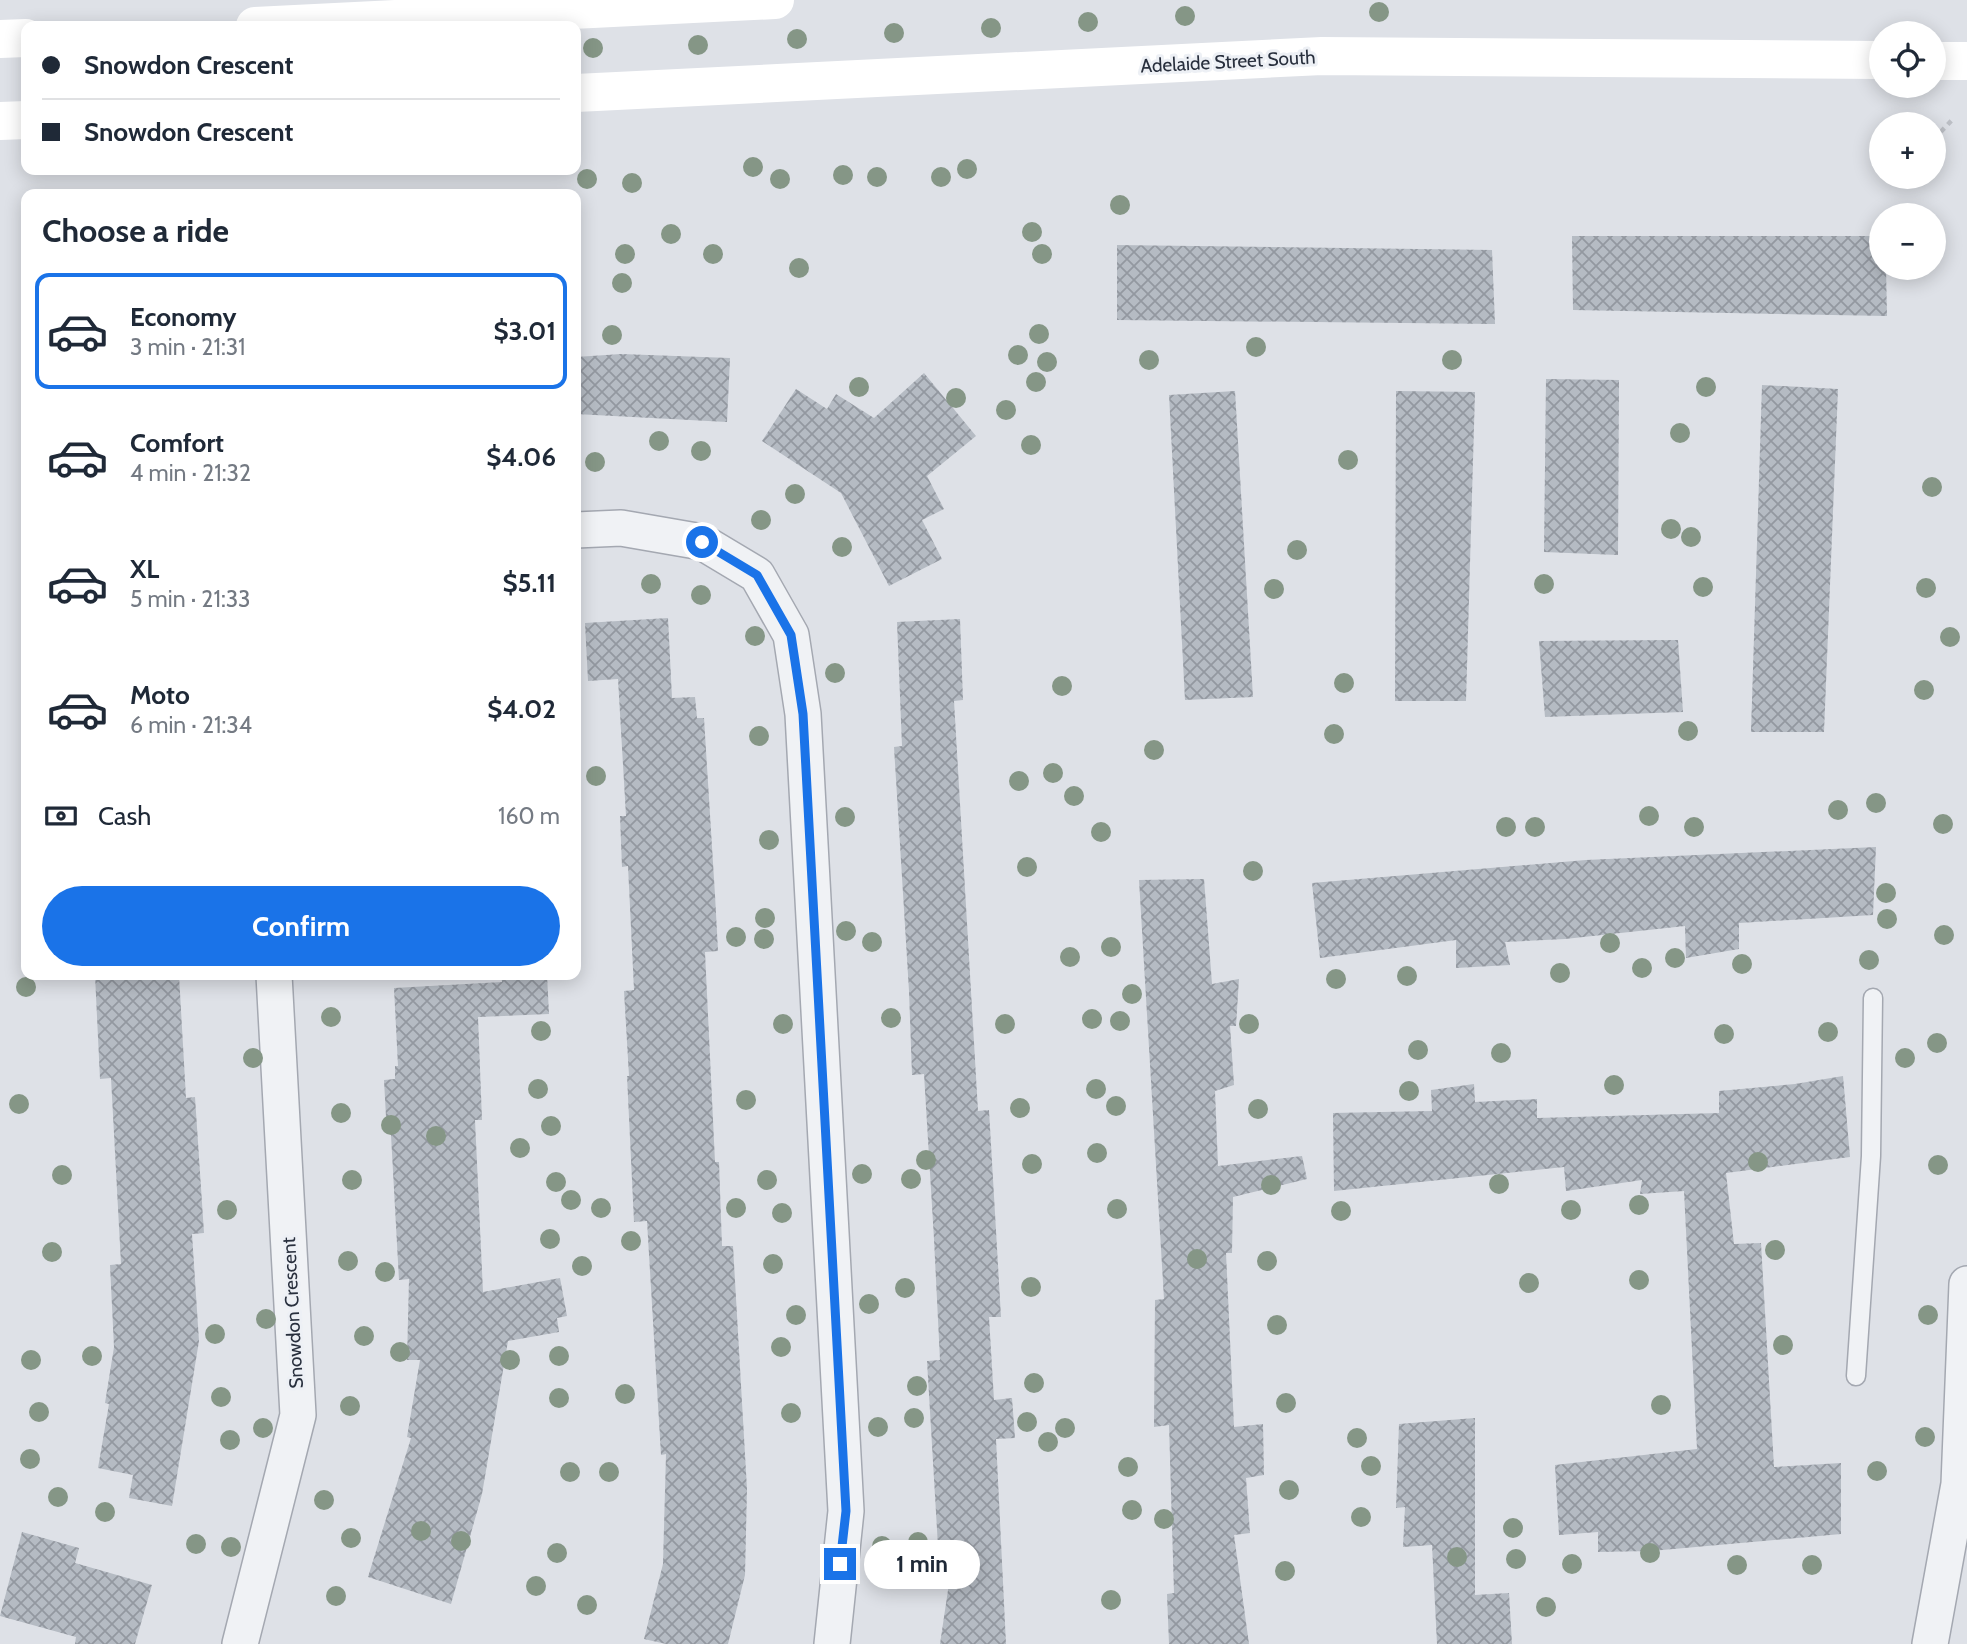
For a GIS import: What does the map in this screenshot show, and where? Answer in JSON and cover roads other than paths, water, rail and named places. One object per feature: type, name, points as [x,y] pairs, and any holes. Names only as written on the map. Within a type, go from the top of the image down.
[{"type":"street","points":[[355,21],[775,0]]},
{"type":"street","points":[[0,39],[21,38]]},
{"type":"street","name":"Adelaide Street South","points":[[581,93],[1322,57],[1869,60]]},
{"type":"street","points":[[1946,61],[1967,61]]},
{"type":"street","points":[[0,121],[21,120]]},
{"type":"street","points":[[581,530],[621,528],[702,542],[757,575],[791,635],[804,728],[846,1511],[832,1644]]},
{"type":"street","name":"Snowdon Crescent","points":[[240,1644],[298,1415],[274,980]]},
{"type":"street","points":[[1930,1644],[1959,1484],[1967,1284]]},
{"type":"lane","points":[[1856,1376],[1871,1156],[1873,998]]}]
